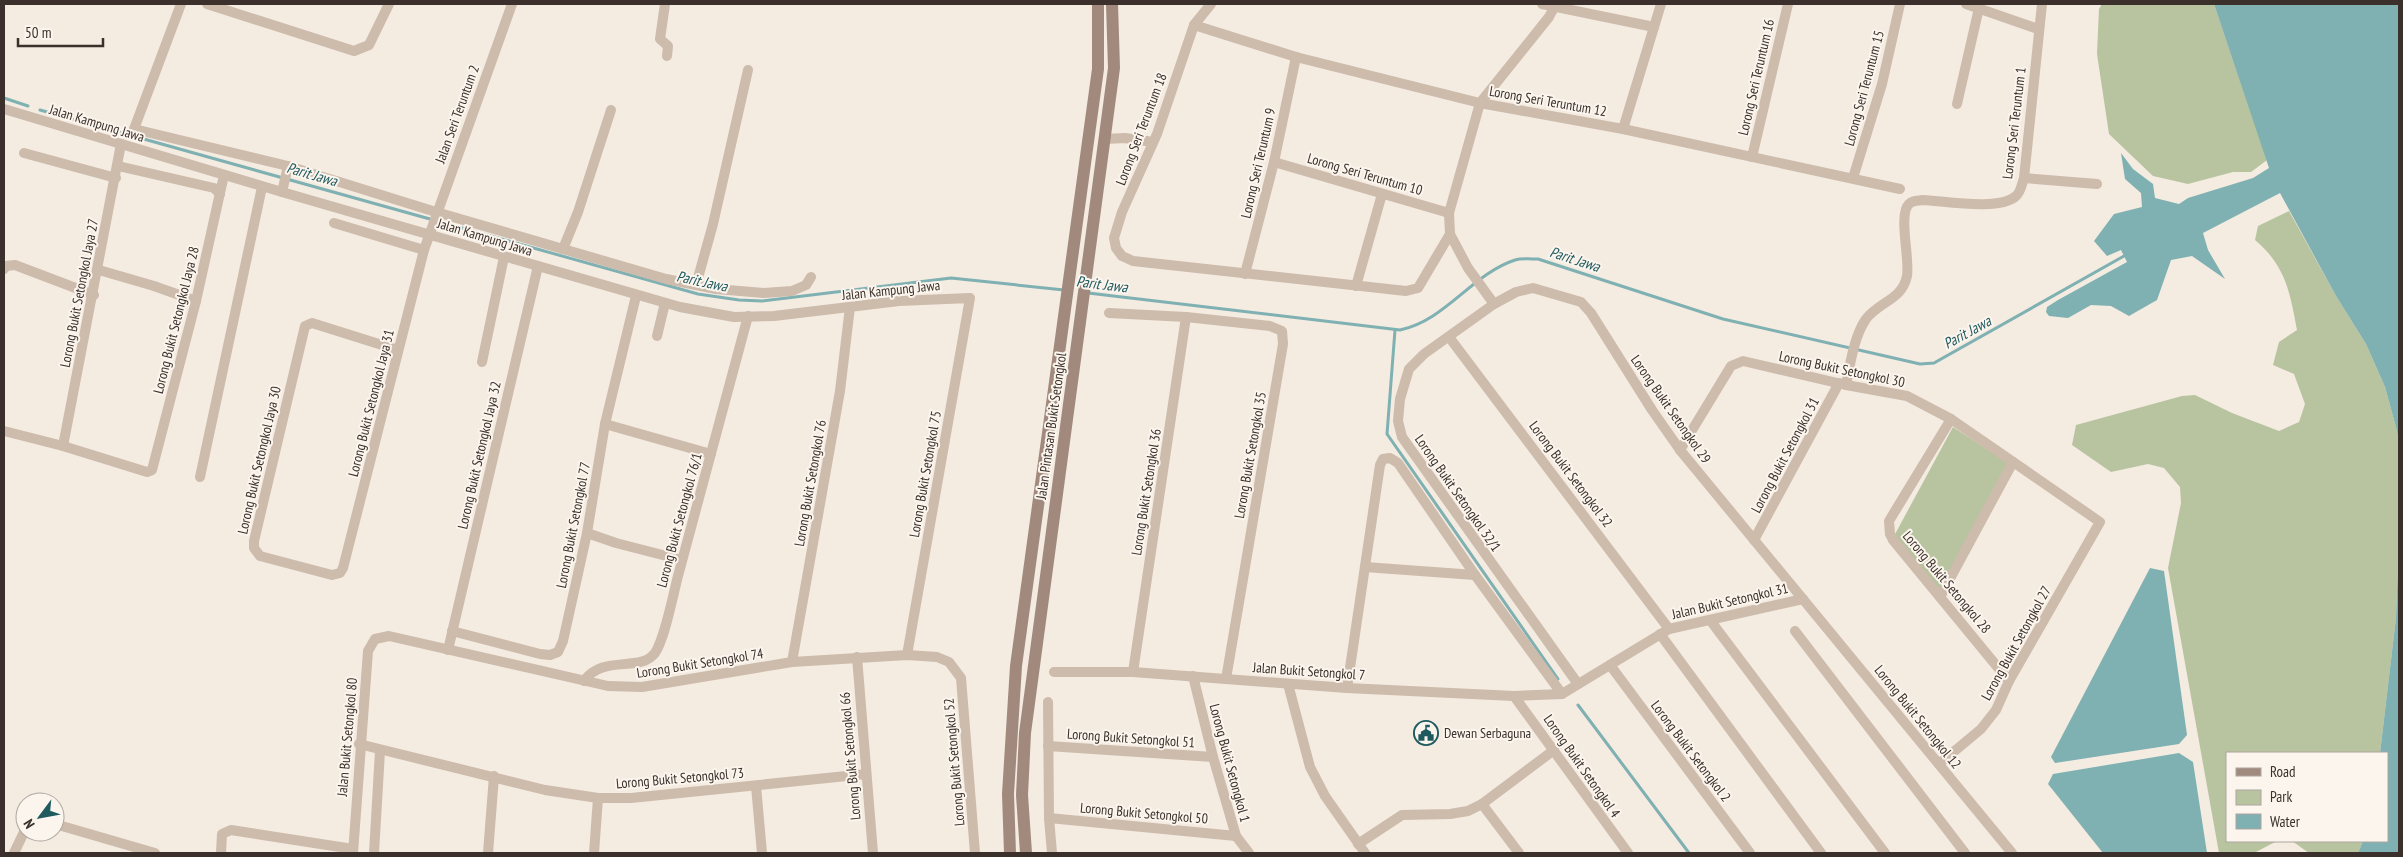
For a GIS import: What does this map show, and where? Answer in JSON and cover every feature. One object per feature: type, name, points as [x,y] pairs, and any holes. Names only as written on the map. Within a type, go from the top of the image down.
[{"type":"main road","name":"Jalan Pintasan Bukit Setongkol","points":[[1010,853],[1008,794],[1016,666],[1098,69],[1098,4]]},
{"type":"main road","name":"Jalan Pintasan Bukit Setongkol","points":[[1026,853],[1022,795],[1025,733],[1114,68],[1112,4]]},
{"type":"street","name":"Jalan Kampung Jawa","points":[[182,4],[134,129],[288,166],[435,215],[666,279],[747,292],[784,292],[806,285],[811,277]]},
{"type":"street","points":[[207,4],[354,51],[369,45],[389,4]]},
{"type":"street","name":"Jalan Seri Teruntum 2","points":[[430,231],[512,4]]},
{"type":"street","points":[[665,4],[660,39],[668,46],[667,56]]},
{"type":"street","name":"Lorong Seri Teruntum 18","points":[[1211,4],[1194,25],[1153,142],[1122,212],[1114,238],[1116,248],[1122,256],[1132,261],[1245,274]]},
{"type":"street","points":[[1542,4],[1654,27]]},
{"type":"street","points":[[1623,129],[1661,4]]},
{"type":"street","name":"Lorong Seri Teruntum 16","points":[[1752,157],[1788,4]]},
{"type":"street","name":"Lorong Seri Teruntum 15","points":[[1853,178],[1882,84],[1900,4]]},
{"type":"street","points":[[1966,4],[2038,29]]},
{"type":"street","name":"Lorong Seri Teruntum 1","points":[[1860,331],[1867,318],[1896,297],[1904,288],[1908,274],[1908,250],[1904,213],[1908,205],[1914,201],[1923,200],[1994,204],[2008,202],[2018,195],[2024,178],[2042,4]]},
{"type":"street","points":[[1494,304],[1468,268],[1450,234],[1449,213],[1480,103],[1556,6]]},
{"type":"street","points":[[1957,104],[1979,8]]},
{"type":"street","name":"Lorong Seri Teruntum 12","points":[[1194,25],[1296,57],[1480,103],[1623,129],[1900,189]]},
{"type":"street","name":"Lorong Seri Teruntum 9","points":[[1245,274],[1274,162],[1296,57]]},
{"type":"street","points":[[696,285],[713,224],[748,70]]},
{"type":"street","name":"Jalan Kampung Jawa","points":[[4,109],[262,186],[283,188],[430,231],[504,257],[636,296],[734,317],[809,313],[899,301],[970,298]]},
{"type":"street","points":[[563,249],[578,212],[611,110]]},
{"type":"street","points":[[1105,139],[1125,138],[1153,142]]},
{"type":"street","name":"Lorong Bukit Setongkol Jaya 27","points":[[63,446],[99,270],[121,144]]},
{"type":"street","points":[[24,153],[116,178]]},
{"type":"street","name":"Lorong Seri Teruntum 10","points":[[1274,162],[1449,213]]},
{"type":"street","points":[[118,166],[214,188],[220,194]]},
{"type":"street","points":[[283,188],[288,166]]},
{"type":"street","name":"Lorong Bukit Setongkol Jaya 28","points":[[63,446],[147,472],[152,470],[196,301],[224,175]]},
{"type":"street","points":[[2024,178],[2097,184]]},
{"type":"street","points":[[200,477],[262,186]]},
{"type":"street","points":[[1356,286],[1382,194]]},
{"type":"street","points":[[334,223],[424,250]]},
{"type":"street","name":"Lorong Bukit Setongkol Jaya 31","points":[[336,575],[340,573],[345,563],[430,231]]},
{"type":"street","points":[[1245,274],[1406,291],[1418,288],[1450,234]]},
{"type":"street","points":[[482,362],[504,257]]},
{"type":"street","points":[[4,269],[6,266],[16,265],[94,295]]},
{"type":"street","name":"Lorong Bukit Setongkol Jaya 32","points":[[448,650],[538,266]]},
{"type":"street","points":[[99,270],[154,286],[196,301]]},
{"type":"street","name":"Lorong Bukit Setongkol 29","points":[[1494,304],[1516,292],[1533,288],[1580,302],[1591,313],[1680,450],[1803,599]]},
{"type":"street","name":"Lorong Bukit Setongkol 77","points":[[452,631],[540,654],[550,655],[558,652],[563,642],[587,533],[606,424],[636,296]]},
{"type":"street","name":"Lorong Bukit Setongkol 75","points":[[907,655],[970,298]]},
{"type":"street","points":[[657,336],[665,303]]},
{"type":"street","name":"Lorong Bukit Setongkol 32/1","points":[[1494,304],[1424,354],[1409,369],[1400,399],[1398,420],[1402,437],[1578,684]]},
{"type":"street","name":"Lorong Bukit Setongkol 76","points":[[792,662],[840,391],[850,308]]},
{"type":"street","points":[[1109,313],[1186,316]]},
{"type":"street","name":"Lorong Bukit Setongkol 76/1","points":[[584,680],[596,668],[611,664],[642,661],[656,651],[748,316]]},
{"type":"street","name":"Lorong Bukit Setongkol 36","points":[[1132,672],[1186,316]]},
{"type":"street","name":"Lorong Bukit Setongkol 35","points":[[1186,316],[1270,326],[1282,331],[1284,344],[1226,679]]},
{"type":"street","name":"Lorong Bukit Setongkol Jaya 30","points":[[336,575],[260,556],[254,548],[305,326],[308,323],[398,350]]},
{"type":"street","name":"Lorong Bukit Setongkol 31","points":[[1754,540],[1845,382],[1860,331]]},
{"type":"street","name":"Lorong Bukit Setongkol 32","points":[[1449,337],[1664,632],[1821,853]]},
{"type":"street","name":"Lorong Bukit Setongkol 30","points":[[1680,450],[1731,366],[1743,361],[1907,396],[1951,419],[2100,522]]},
{"type":"street","name":"Lorong Bukit Setongkol 28","points":[[1951,419],[1889,520],[1892,540],[2009,681]]},
{"type":"street","points":[[606,424],[711,454]]},
{"type":"street","points":[[4,431],[63,446]]},
{"type":"street","points":[[1347,688],[1380,465],[1384,459],[1390,458],[1398,463],[1475,575],[1562,694]]},
{"type":"street","points":[[1940,597],[2013,462]]},
{"type":"street","name":"Lorong Bukit Setongkol 27","points":[[1939,764],[1981,729],[1996,710],[2009,681],[2100,522]]},
{"type":"street","points":[[587,533],[616,543],[682,560]]},
{"type":"street","points":[[1365,567],[1475,575]]},
{"type":"street","name":"Jalan Bukit Setongkol 31","points":[[1562,694],[1664,632],[1803,599]]},
{"type":"street","name":"Lorong Bukit Setongkol 12","points":[[1803,599],[2012,853]]},
{"type":"street","points":[[1710,620],[1885,853]]},
{"type":"street","points":[[1794,631],[1965,853]]},
{"type":"street","name":"Lorong Bukit Setongkol 74","points":[[389,636],[608,686],[642,687],[792,662],[857,657],[907,655],[937,657],[949,662],[956,669]]},
{"type":"street","name":"Jalan Bukit Setongkol 80","points":[[353,851],[359,744],[368,651],[375,639],[389,636]]},
{"type":"street","name":"Lorong Bukit Setongkol 66","points":[[857,657],[873,853]]},
{"type":"street","name":"Lorong Bukit Setongkol 2","points":[[1610,665],[1750,853]]},
{"type":"street","name":"Lorong Bukit Setongkol 52","points":[[956,669],[961,678],[975,853]]},
{"type":"street","name":"Jalan Bukit Setongkol 7","points":[[1054,672],[1132,672],[1347,688],[1514,696],[1562,694]]},
{"type":"street","name":"Lorong Bukit Setongkol 1","points":[[1194,676],[1213,757],[1236,836],[1249,853]]},
{"type":"street","points":[[1288,684],[1310,767],[1325,796],[1365,853]]},
{"type":"street","name":"Lorong Bukit Setongkol 4","points":[[1514,696],[1628,853]]},
{"type":"street","points":[[1048,702],[1049,818],[1052,853]]},
{"type":"street","name":"Lorong Bukit Setongkol 73","points":[[359,744],[545,790],[598,798],[631,798],[866,774]]},
{"type":"street","name":"Lorong Bukit Setongkol 51","points":[[1048,746],[1213,757]]},
{"type":"street","points":[[374,853],[380,750]]},
{"type":"street","points":[[1358,844],[1402,815],[1450,814],[1468,811],[1482,804],[1554,750]]},
{"type":"street","points":[[488,853],[494,776]]},
{"type":"street","points":[[756,786],[762,853]]},
{"type":"street","points":[[594,853],[598,798]]},
{"type":"street","points":[[1482,804],[1519,853]]},
{"type":"street","name":"Lorong Bukit Setongkol 50","points":[[1049,818],[1236,836]]},
{"type":"street","points":[[65,827],[155,853]]},
{"type":"street","points":[[221,853],[222,834],[226,831],[240,831],[328,849],[353,851]]},
{"type":"green space","points":[[2102,4],[2214,4],[2267,160],[2251,172],[2233,172],[2188,184],[2153,176],[2109,134],[2097,54],[2099,9]]},
{"type":"green space","points":[[2289,211],[2336,296],[2366,344],[2385,387],[2397,431],[2399,450],[2399,535],[2396,618],[2380,752],[2226,752],[2226,842],[2275,842],[2254,853],[2219,853],[2168,568],[2181,503],[2180,487],[2164,468],[2148,464],[2111,472],[2072,445],[2076,425],[2182,396],[2195,395],[2232,413],[2279,431],[2299,422],[2305,404],[2294,374],[2273,365],[2279,342],[2297,330],[2292,304],[2280,270],[2274,260],[2255,240],[2258,226]]},
{"type":"green space","points":[[1953,427],[2011,465],[1939,594],[1894,536]]},
{"type":"green space","points":[[2293,842],[2363,842],[2358,853],[2309,853]]},
{"type":"water","points":[[2214,4],[2399,4],[2399,450],[2397,431],[2385,387],[2366,344],[2336,296],[2280,193],[2203,233],[2208,250],[2225,279],[2192,256],[2171,260],[2157,300],[2129,316],[2111,306],[2091,305],[2068,318],[2049,316],[2046,312],[2047,307],[2058,300],[2127,262],[2121,250],[2107,256],[2094,241],[2114,214],[2142,207],[2141,193],[2125,179],[2121,153],[2133,169],[2153,184],[2155,198],[2179,204],[2188,198],[2253,178],[2269,168]]},
{"type":"water","points":[[2399,535],[2399,853],[2358,853],[2363,842],[2388,842],[2388,752],[2380,752],[2396,618]]},
{"type":"water","points":[[2150,568],[2164,571],[2187,735],[2179,744],[2055,763],[2051,757]]},
{"type":"water","points":[[2179,753],[2193,762],[2207,853],[2103,853],[2048,784],[2053,774]]},
{"type":"waterway","name":"Parit Jawa","points":[[4,98],[28,106]]},
{"type":"waterway","name":"Parit Jawa","points":[[40,110],[698,294],[739,300],[762,301],[951,278],[1064,290]]},
{"type":"waterway","name":"Parit Jawa","points":[[1088,293],[1400,330],[1416,325],[1431,317],[1485,276],[1500,267],[1518,259],[1538,259],[1723,319],[1920,364],[1934,363],[2124,256]]},
{"type":"waterway","points":[[1395,330],[1387,434],[1558,679]]},
{"type":"waterway","points":[[1578,705],[1689,853]]},
{"type":"place","name":"Dewan Serbaguna","points":[[1426,733]]}]
